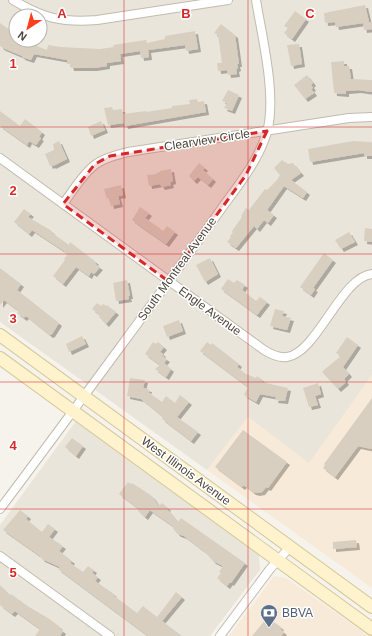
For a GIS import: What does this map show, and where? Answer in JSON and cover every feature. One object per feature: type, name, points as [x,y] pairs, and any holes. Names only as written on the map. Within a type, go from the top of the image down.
[{"type":"main road","name":"West Illinois Avenue","points":[[0,335],[372,607]]},
{"type":"main road","name":"West Illinois Avenue","points":[[0,358],[372,629]]},
{"type":"street","points":[[13,0],[36,12],[58,20],[78,22],[228,0]]},
{"type":"street","name":"South Montreal Avenue","points":[[0,508],[73,412],[246,175],[257,155],[267,131],[270,103],[268,76],[256,0]]},
{"type":"street","name":"Clearview Circle","points":[[63,204],[95,164],[110,156],[349,118],[372,117]]},
{"type":"street","name":"Engle Avenue","points":[[0,158],[168,281],[264,350],[275,356],[287,357],[296,354],[307,344],[350,288],[359,280],[372,274]]},
{"type":"street","points":[[220,636],[270,569],[290,548]]},
{"type":"street","points":[[0,556],[110,636]]},
{"type":"highlighted area","points":[[267,131],[246,175],[168,281],[63,204],[95,164],[110,156]]},
{"type":"shaded area","points":[[0,0],[372,0],[372,375],[309,464],[248,417],[207,470],[0,322]]},
{"type":"shaded area","points":[[372,375],[372,588],[207,470],[248,417],[309,463]]},
{"type":"shaded area","points":[[76,421],[259,555],[260,570],[210,636],[0,636],[0,525]]},
{"type":"shaded area","points":[[274,576],[286,578],[369,636],[229,636]]},
{"type":"building","points":[[365,5],[369,22],[372,22],[372,29],[364,30],[363,23],[336,27],[335,22],[325,23],[324,13]]},
{"type":"building","points":[[295,11],[306,19],[292,39],[284,33],[288,28],[284,26]]},
{"type":"building","points":[[0,23],[8,29],[8,48],[42,48],[47,50],[48,45],[100,49],[114,47],[113,45],[146,40],[147,43],[165,39],[165,36],[195,31],[198,49],[186,51],[185,45],[148,50],[149,57],[141,58],[140,51],[120,54],[121,61],[107,63],[107,66],[94,68],[71,68],[70,64],[67,64],[67,60],[34,54],[31,60],[0,46]]},
{"type":"building","points":[[221,24],[235,35],[239,64],[237,64],[238,68],[236,69],[237,74],[228,75],[227,70],[218,71],[217,63],[222,63],[218,35],[214,33]]},
{"type":"building","points":[[299,44],[302,64],[291,66],[287,45]]},
{"type":"building","points":[[344,61],[344,66],[349,66],[351,79],[372,80],[372,92],[358,90],[346,91],[346,94],[334,93],[331,62]]},
{"type":"building","points":[[307,75],[313,83],[311,85],[313,88],[311,89],[314,93],[305,99],[294,85]]},
{"type":"building","points":[[228,90],[239,95],[232,111],[224,108],[227,103],[222,101]]},
{"type":"building","points":[[197,99],[198,102],[204,101],[206,112],[125,126],[124,123],[108,125],[104,108],[112,107],[113,110],[122,109],[123,114],[146,112],[172,108],[172,106],[190,104],[189,100]]},
{"type":"building","points":[[0,111],[20,126],[25,119],[42,132],[39,137],[41,138],[36,145],[29,141],[27,145],[0,126]]},
{"type":"building","points":[[101,121],[105,130],[91,136],[88,127]]},
{"type":"building","points":[[59,141],[67,159],[50,166],[45,154],[54,150],[53,144]]},
{"type":"building","points":[[353,141],[371,142],[372,156],[364,156],[364,153],[310,162],[308,149]]},
{"type":"building","points":[[282,160],[288,164],[293,163],[301,173],[291,180],[307,192],[303,198],[284,186],[267,210],[274,215],[268,223],[264,220],[257,229],[254,226],[236,248],[227,242],[231,237],[232,231],[242,217],[241,216],[246,208],[249,210],[265,189],[267,190],[277,180],[280,175],[274,168]]},
{"type":"building","points":[[199,163],[205,168],[203,170],[213,179],[208,185],[198,177],[194,181],[189,176]]},
{"type":"building","points":[[171,169],[173,181],[170,182],[171,185],[162,187],[160,184],[149,186],[147,175],[157,174],[156,173],[160,171]]},
{"type":"building","points":[[121,185],[123,195],[118,196],[120,204],[111,206],[104,189]]},
{"type":"building","points":[[140,207],[149,213],[145,218],[163,231],[167,226],[175,232],[166,244],[132,220]]},
{"type":"building","points":[[24,209],[31,214],[28,217],[52,231],[51,232],[69,245],[70,242],[96,262],[95,264],[100,267],[94,274],[91,272],[89,276],[76,267],[63,284],[53,276],[67,255],[64,251],[32,230],[29,234],[14,222]]},
{"type":"building","points":[[365,228],[372,229],[372,242],[364,241]]},
{"type":"building","points":[[349,232],[355,242],[341,249],[335,240]]},
{"type":"building","points":[[324,253],[333,260],[313,288],[315,289],[311,295],[300,287]]},
{"type":"building","points":[[210,258],[218,274],[205,282],[196,265]]},
{"type":"building","points":[[0,268],[21,284],[17,290],[59,323],[52,334],[50,335],[26,316],[24,318],[17,313],[19,311],[4,300],[0,305]]},
{"type":"building","points":[[228,279],[234,283],[237,280],[245,285],[242,290],[256,301],[260,297],[267,302],[257,315],[221,289]]},
{"type":"building","points":[[127,280],[130,296],[128,296],[129,299],[116,301],[113,283]]},
{"type":"building","points":[[97,303],[101,306],[103,304],[107,305],[116,312],[106,324],[99,317],[100,315],[92,309]]},
{"type":"building","points":[[275,309],[284,311],[282,316],[291,318],[287,330],[270,326]]},
{"type":"building","points":[[179,320],[183,331],[167,337],[163,326]]},
{"type":"building","points":[[82,336],[86,344],[69,352],[66,344]]},
{"type":"building","points":[[347,337],[358,345],[343,367],[349,374],[344,379],[346,382],[338,389],[322,372],[341,356],[336,353]]},
{"type":"building","points":[[153,342],[156,344],[158,342],[164,347],[160,352],[163,354],[162,356],[167,359],[164,363],[171,369],[166,377],[155,369],[160,365],[145,354]]},
{"type":"building","points":[[207,342],[211,345],[212,343],[239,364],[237,367],[246,374],[256,378],[257,376],[263,380],[262,382],[288,388],[285,401],[275,400],[276,397],[260,394],[256,402],[244,395],[248,387],[200,351]]},
{"type":"building","points":[[130,378],[145,380],[143,388],[149,389],[148,392],[162,402],[166,396],[175,403],[180,395],[189,402],[177,417],[198,432],[191,441],[162,419],[163,417],[141,399],[127,396]]},
{"type":"building","points":[[318,383],[321,394],[315,396],[318,405],[309,407],[303,388]]},
{"type":"building","points":[[372,398],[372,449],[358,446],[335,477],[323,468],[325,465],[324,464]]},
{"type":"building","points":[[243,430],[287,462],[268,488],[266,487],[262,492],[253,492],[244,485],[242,487],[215,467]]},
{"type":"building","points":[[72,438],[83,446],[76,456],[65,447]]},
{"type":"building","points":[[128,482],[152,496],[159,506],[162,503],[168,508],[167,509],[178,522],[181,518],[245,563],[231,583],[230,582],[227,586],[217,578],[221,573],[219,572],[223,566],[213,561],[205,552],[184,536],[178,534],[173,529],[174,527],[150,510],[145,517],[138,511],[139,509],[119,494]]},
{"type":"building","points":[[20,510],[28,516],[26,519],[42,532],[48,524],[55,529],[49,537],[63,546],[59,551],[72,561],[70,563],[83,572],[88,566],[94,570],[92,573],[98,577],[95,581],[137,613],[143,606],[157,617],[176,592],[182,597],[162,621],[182,636],[148,636],[58,569],[60,567],[42,559],[40,556],[3,530]]},
{"type":"building","points":[[356,540],[357,547],[333,549],[333,542]]},
{"type":"building","points":[[0,585],[10,595],[11,594],[60,627],[59,628],[63,631],[60,636],[35,636],[40,629],[15,611],[12,614],[0,605]]},
{"type":"building","name":"BBVA","points":[[266,619],[269,622],[271,620],[281,627],[280,629],[284,632],[281,636],[252,636]]},
{"type":"place","name":"BBVA","points":[[269,628]]}]
